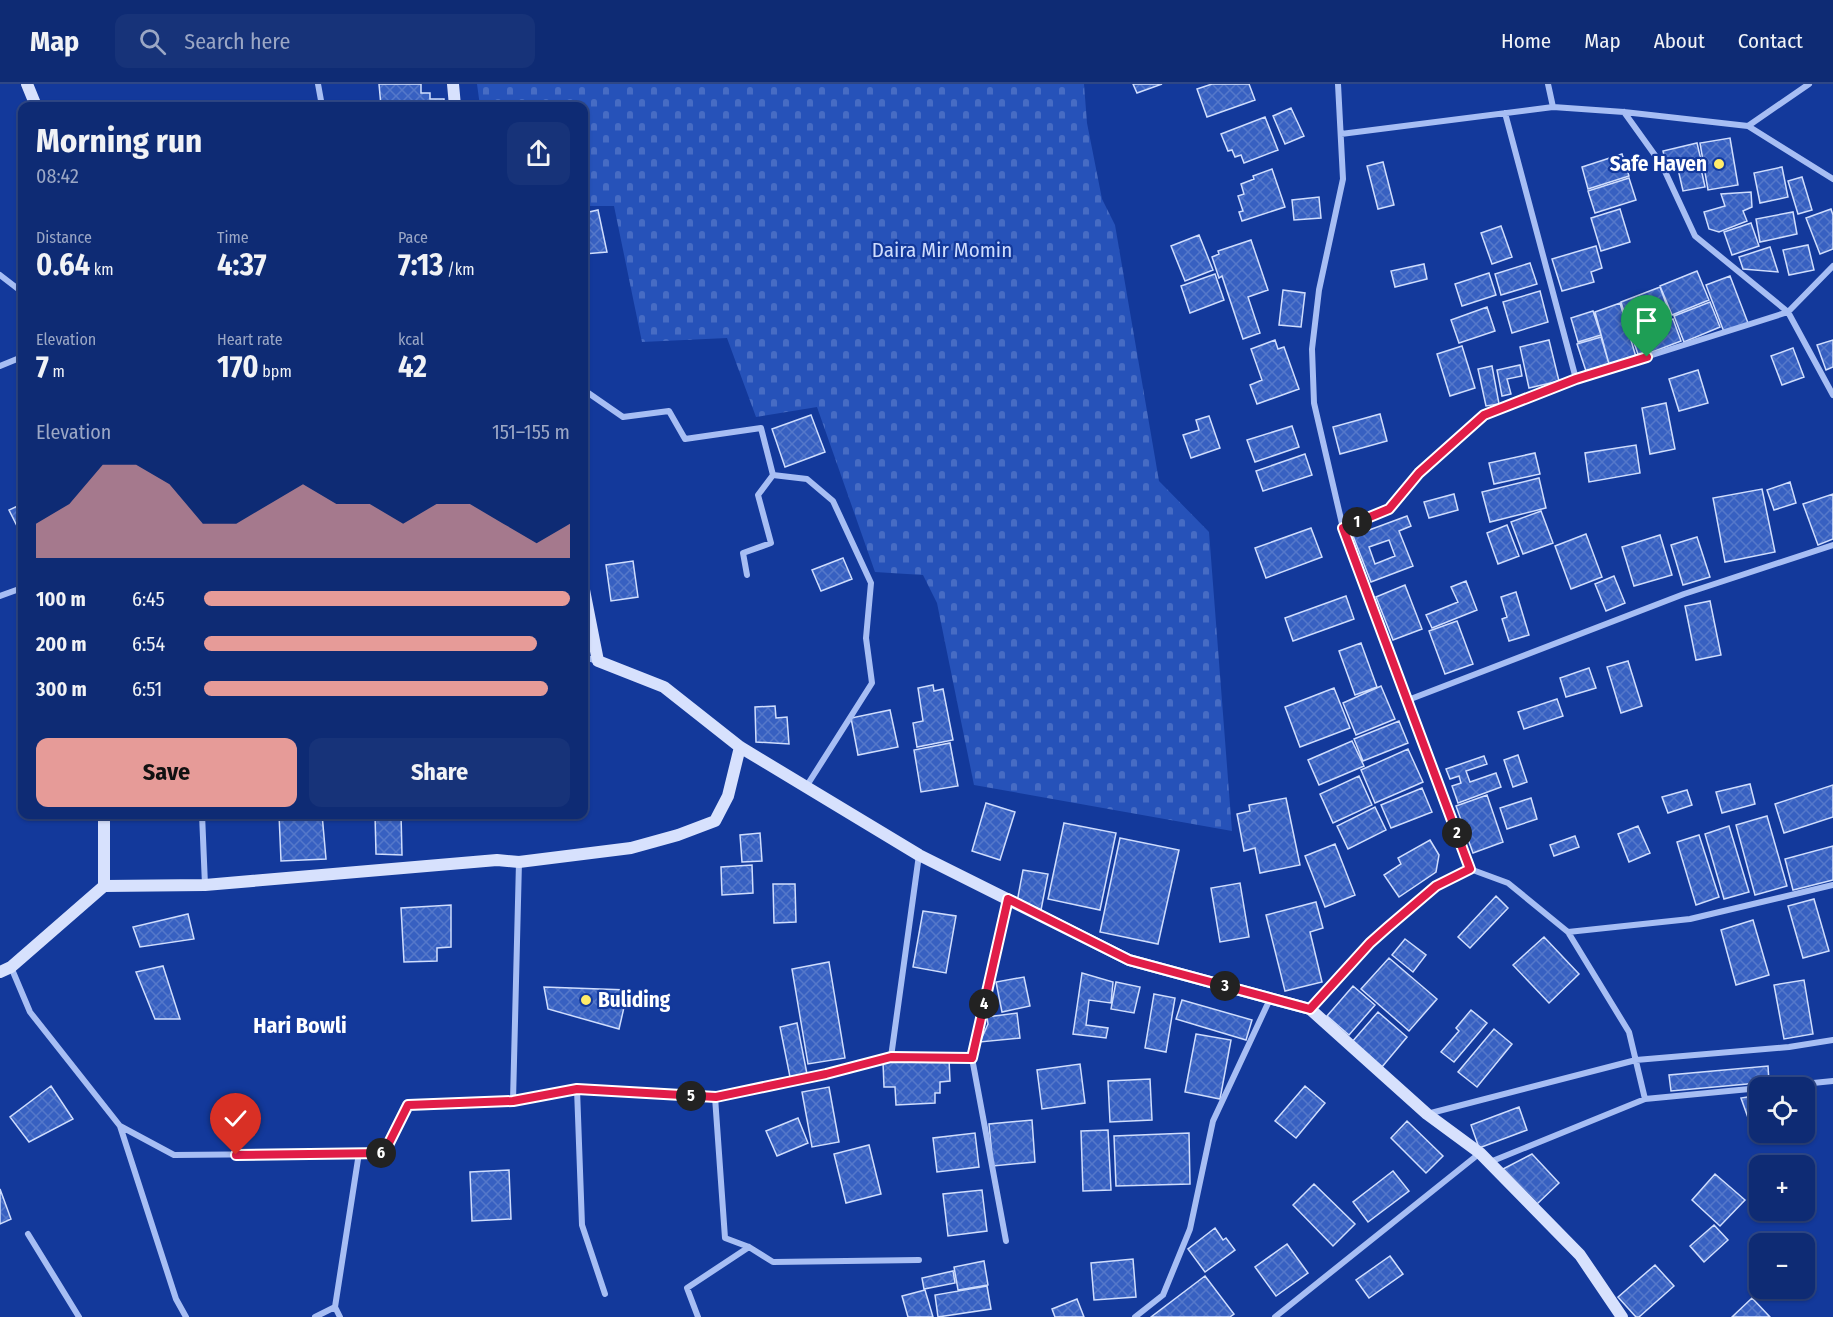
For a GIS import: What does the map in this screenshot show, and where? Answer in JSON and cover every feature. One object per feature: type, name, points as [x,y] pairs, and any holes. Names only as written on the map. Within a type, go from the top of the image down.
[{"type":"street","points":[[27,84],[34,102]]},
{"type":"street","points":[[318,84],[321,102]]},
{"type":"street","points":[[453,84],[455,102]]},
{"type":"street","points":[[1338,84],[1343,179],[1319,290],[1312,349],[1314,403],[1343,528],[1470,869]]},
{"type":"street","points":[[1548,84],[1553,107]]},
{"type":"street","points":[[1748,126],[1809,84]]},
{"type":"street","points":[[1341,134],[1553,107],[1624,112],[1748,126],[1833,179]]},
{"type":"street","points":[[1624,112],[1662,165],[1695,236],[1788,312],[1833,395]]},
{"type":"street","points":[[1505,113],[1576,379]]},
{"type":"street","points":[[1343,528],[1389,509],[1419,473],[1484,415],[1576,379],[1788,312],[1833,266]]},
{"type":"street","points":[[0,275],[18,289]]},
{"type":"street","points":[[0,366],[18,359]]},
{"type":"street","points":[[588,393],[623,417],[669,411],[685,439],[761,428],[773,475]]},
{"type":"street","points":[[747,575],[743,553],[771,543],[758,495],[773,475]]},
{"type":"street","points":[[773,475],[807,479],[833,501],[871,583],[866,638],[872,683],[807,787]]},
{"type":"street","points":[[1408,700],[1684,594],[1833,545]]},
{"type":"street","points":[[0,596],[18,589]]},
{"type":"street","points":[[588,610],[598,661]]},
{"type":"street","points":[[588,658],[664,687],[740,747],[919,855],[1129,960],[1310,1009],[1427,1114],[1485,1157],[1580,1256],[1622,1317]]},
{"type":"street","points":[[186,1317],[176,1299],[120,1126],[30,1012],[5,970],[104,886],[205,885],[497,860],[519,862],[631,848],[678,835],[715,821],[728,796],[740,747]]},
{"type":"street","points":[[104,819],[104,886]]},
{"type":"street","points":[[202,819],[205,885]]},
{"type":"street","points":[[891,1057],[919,855]]},
{"type":"street","points":[[513,1101],[519,862]]},
{"type":"street","points":[[1310,1009],[1370,943],[1388,927],[1436,886],[1470,869],[1508,883],[1568,932],[1629,1032],[1645,1100]]},
{"type":"street","points":[[1568,932],[1690,920],[1833,885]]},
{"type":"street","points":[[1006,1241],[972,1058],[1008,899]]},
{"type":"street","points":[[1135,1317],[1164,1295],[1190,1229],[1213,1121],[1270,999]]},
{"type":"street","points":[[1427,1114],[1636,1060],[1790,1047],[1833,1041]]},
{"type":"street","points":[[120,1126],[174,1155],[384,1153],[408,1105],[513,1101],[577,1089],[716,1097],[826,1074],[891,1057],[972,1058]]},
{"type":"street","points":[[1815,1083],[1833,1081]]},
{"type":"street","points":[[577,1089],[582,1225],[605,1294]]},
{"type":"street","points":[[1275,1317],[1485,1157],[1645,1100],[1749,1089]]},
{"type":"street","points":[[716,1097],[725,1238],[749,1247],[774,1262],[919,1260]]},
{"type":"street","points":[[340,1317],[335,1307],[359,1153]]},
{"type":"street","points":[[28,1234],[79,1317]]},
{"type":"street","points":[[698,1317],[687,1288],[749,1247]]},
{"type":"street","points":[[315,1317],[335,1307]]},
{"type":"green space","name":"Daira Mir Momin","points":[[477,84],[1084,84],[1087,123],[1102,199],[1115,225],[1159,481],[1209,532],[1232,831],[974,785],[937,603],[923,575],[875,572],[817,407],[756,417],[727,338],[642,342],[614,206],[588,206],[588,102],[479,102]]},
{"type":"building","points":[[379,84],[421,84],[421,93],[430,93],[430,99],[444,99],[444,102],[381,102]]},
{"type":"building","points":[[1133,84],[1162,84],[1137,93]]},
{"type":"building","points":[[1212,84],[1249,84],[1255,100],[1207,117],[1197,89]]},
{"type":"building","points":[[1291,108],[1304,136],[1285,144],[1273,116]]},
{"type":"building","points":[[1265,117],[1278,150],[1244,163],[1241,155],[1235,157],[1232,150],[1228,151],[1221,134]]},
{"type":"building","name":"Safe Haven","points":[[1730,138],[1738,185],[1708,190],[1700,143]]},
{"type":"building","points":[[1697,143],[1701,160],[1667,168],[1663,151]]},
{"type":"building","points":[[1622,154],[1629,176],[1588,189],[1582,167]]},
{"type":"building","points":[[1383,162],[1394,205],[1378,209],[1367,166]]},
{"type":"building","points":[[1700,164],[1705,187],[1683,191],[1678,169]]},
{"type":"building","points":[[1782,167],[1788,197],[1760,203],[1754,173]]},
{"type":"building","points":[[1272,169],[1285,207],[1242,221],[1239,212],[1243,211],[1238,196],[1244,194],[1241,184],[1254,179],[1253,176]]},
{"type":"building","points":[[1802,177],[1812,210],[1798,214],[1788,181]]},
{"type":"building","points":[[1629,178],[1636,200],[1595,213],[1588,191]]},
{"type":"building","points":[[1751,192],[1752,207],[1743,211],[1747,221],[1719,232],[1709,229],[1704,212],[1725,206],[1721,194]]},
{"type":"building","points":[[1319,197],[1321,218],[1294,220],[1292,200]]},
{"type":"building","points":[[1620,209],[1630,242],[1601,251],[1591,218]]},
{"type":"building","points":[[1831,209],[1833,249],[1820,254],[1806,218]]},
{"type":"building","points":[[598,210],[607,252],[588,254],[588,212]]},
{"type":"building","points":[[1793,212],[1797,234],[1760,242],[1756,219]]},
{"type":"building","points":[[1751,223],[1759,246],[1732,255],[1724,232]]},
{"type":"building","points":[[1501,226],[1512,257],[1492,264],[1481,233]]},
{"type":"building","points":[[1199,235],[1213,270],[1185,281],[1171,246]]},
{"type":"building","points":[[1251,240],[1268,290],[1248,297],[1260,333],[1243,339],[1222,276],[1219,278],[1212,257],[1219,254],[1218,251]]},
{"type":"building","points":[[1808,245],[1814,270],[1789,275],[1783,250]]},
{"type":"building","points":[[1596,246],[1602,268],[1591,272],[1594,282],[1562,291],[1552,259]]},
{"type":"building","points":[[1770,247],[1778,272],[1743,269],[1739,257]]},
{"type":"building","points":[[1530,263],[1537,284],[1501,295],[1495,274]]},
{"type":"building","points":[[1424,264],[1427,279],[1395,287],[1391,271]]},
{"type":"building","points":[[1697,271],[1709,300],[1672,315],[1660,286]]},
{"type":"building","points":[[1489,273],[1496,295],[1462,306],[1455,284]]},
{"type":"building","points":[[1215,274],[1224,300],[1190,313],[1181,286]]},
{"type":"building","points":[[1730,276],[1748,323],[1724,332],[1706,285]]},
{"type":"building","points":[[1660,287],[1671,317],[1630,332],[1621,302]]},
{"type":"building","points":[[1283,290],[1305,293],[1301,327],[1279,325]]},
{"type":"building","points":[[1540,291],[1548,322],[1512,333],[1503,302]]},
{"type":"building","points":[[1710,302],[1720,327],[1684,342],[1674,316]]},
{"type":"building","points":[[1620,303],[1636,357],[1609,364],[1595,312]]},
{"type":"building","points":[[1487,307],[1495,331],[1459,343],[1451,320]]},
{"type":"building","points":[[1593,311],[1601,335],[1578,342],[1571,318]]},
{"type":"building","points":[[1673,319],[1681,341],[1639,357],[1631,334]]},
{"type":"building","points":[[1601,337],[1609,364],[1586,371],[1577,344]]},
{"type":"building","points":[[1275,340],[1278,349],[1284,347],[1299,389],[1257,404],[1250,385],[1262,380],[1251,349]]},
{"type":"building","points":[[1549,340],[1559,381],[1529,388],[1520,347]]},
{"type":"building","points":[[1833,340],[1833,367],[1826,370],[1817,345]]},
{"type":"building","points":[[1462,346],[1475,388],[1450,396],[1437,354]]},
{"type":"building","points":[[1793,348],[1804,377],[1782,385],[1771,356]]},
{"type":"building","points":[[1520,365],[1522,376],[1507,379],[1511,394],[1502,396],[1497,370]]},
{"type":"building","points":[[1492,366],[1499,404],[1486,406],[1478,369]]},
{"type":"building","points":[[1698,370],[1708,403],[1679,411],[1669,379]]},
{"type":"building","points":[[1666,403],[1675,449],[1650,454],[1642,408]]},
{"type":"building","points":[[1380,414],[1387,441],[1340,454],[1333,427]]},
{"type":"building","points":[[811,415],[825,452],[785,467],[772,429]]},
{"type":"building","points":[[1209,416],[1220,448],[1191,458],[1183,435],[1199,430],[1196,420]]},
{"type":"building","points":[[1292,426],[1299,447],[1255,462],[1247,440]]},
{"type":"building","points":[[1636,445],[1640,473],[1589,482],[1585,453]]},
{"type":"building","points":[[1535,453],[1540,474],[1494,484],[1489,463]]},
{"type":"building","points":[[1305,454],[1312,475],[1263,491],[1256,471]]},
{"type":"building","points":[[1539,478],[1546,508],[1490,522],[1482,492]]},
{"type":"building","points":[[1790,482],[1796,503],[1774,510],[1767,490]]},
{"type":"building","points":[[1762,489],[1775,552],[1725,562],[1713,498]]},
{"type":"building","points":[[1454,494],[1458,510],[1429,518],[1424,502]]},
{"type":"building","points":[[1833,494],[1833,539],[1818,545],[1803,504]]},
{"type":"building","points":[[18,506],[17,526],[9,510]]},
{"type":"building","points":[[1541,511],[1553,543],[1523,554],[1511,522]]},
{"type":"building","points":[[1407,516],[1411,526],[1399,531],[1413,566],[1371,582],[1353,536]],"holes":[[[1389,540],[1395,556],[1375,564],[1369,547]]]},
{"type":"building","points":[[1507,525],[1519,556],[1498,564],[1487,533]]},
{"type":"building","points":[[1311,528],[1322,557],[1266,578],[1255,548]]},
{"type":"building","points":[[1586,534],[1602,577],[1571,589],[1555,546]]},
{"type":"building","points":[[1660,535],[1672,575],[1634,586],[1622,547]]},
{"type":"building","points":[[1697,537],[1710,577],[1683,585],[1671,545]]},
{"type":"building","points":[[843,558],[852,579],[821,591],[812,570]]},
{"type":"building","points":[[633,561],[638,597],[611,601],[606,565]]},
{"type":"building","points":[[1614,576],[1625,603],[1606,611],[1595,584]]},
{"type":"building","points":[[1466,581],[1477,610],[1432,628],[1426,615],[1458,602],[1451,587]]},
{"type":"building","points":[[1405,585],[1422,629],[1393,640],[1376,597]]},
{"type":"building","points":[[1516,592],[1529,635],[1509,641],[1502,619],[1507,617],[1501,597]]},
{"type":"building","points":[[1346,596],[1354,619],[1293,641],[1285,618]]},
{"type":"building","points":[[1710,601],[1721,655],[1696,660],[1685,606]]},
{"type":"building","points":[[1457,621],[1473,664],[1445,674],[1429,631]]},
{"type":"building","points":[[1361,643],[1377,687],[1355,695],[1339,651]]},
{"type":"building","points":[[1628,661],[1642,706],[1621,713],[1607,667]]},
{"type":"building","points":[[1589,668],[1596,688],[1566,697],[1560,678]]},
{"type":"building","points":[[933,685],[934,691],[943,689],[953,740],[917,747],[913,723],[923,721],[918,688]]},
{"type":"building","points":[[1381,686],[1395,719],[1356,735],[1343,703]]},
{"type":"building","points":[[1334,688],[1350,728],[1300,747],[1285,707]]},
{"type":"building","points":[[1557,699],[1563,716],[1524,729],[1518,712]]},
{"type":"building","points":[[775,706],[776,718],[787,717],[789,744],[756,742],[755,707]]},
{"type":"building","points":[[890,710],[898,747],[858,755],[851,718]]},
{"type":"building","points":[[1399,721],[1408,743],[1363,761],[1354,739]]},
{"type":"building","points":[[1352,741],[1364,766],[1319,785],[1308,760]]},
{"type":"building","points":[[950,743],[958,786],[921,792],[914,750]]},
{"type":"building","points":[[1408,749],[1423,782],[1375,803],[1361,770]]},
{"type":"building","points":[[1518,755],[1527,782],[1513,787],[1504,760]]},
{"type":"building","points":[[1484,756],[1487,764],[1466,771],[1470,782],[1496,773],[1501,787],[1458,803],[1452,786],[1461,783],[1459,776],[1450,779],[1446,769]]},
{"type":"building","points":[[1359,776],[1372,805],[1333,823],[1320,794]]},
{"type":"building","points":[[1750,784],[1755,804],[1722,813],[1716,792]]},
{"type":"building","points":[[1833,785],[1833,817],[1784,833],[1775,804]]},
{"type":"building","points":[[1422,788],[1432,812],[1391,828],[1381,805]]},
{"type":"building","points":[[1687,790],[1692,805],[1668,813],[1662,797]]},
{"type":"building","points":[[1487,795],[1503,842],[1473,853],[1456,806]]},
{"type":"building","points":[[1286,798],[1300,865],[1260,873],[1255,848],[1244,851],[1237,814],[1250,811],[1249,805]]},
{"type":"building","points":[[1531,798],[1537,819],[1507,829],[1500,808]]},
{"type":"building","points":[[986,803],[1015,812],[1000,860],[972,851]]},
{"type":"building","points":[[1375,807],[1386,830],[1348,849],[1337,826]]},
{"type":"building","points":[[1767,816],[1787,886],[1755,895],[1736,825]]},
{"type":"building","points":[[279,819],[322,819],[326,859],[281,861]]},
{"type":"building","points":[[375,819],[401,819],[402,855],[376,854]]},
{"type":"building","points":[[1064,823],[1116,833],[1100,910],[1048,899]]},
{"type":"building","points":[[1638,826],[1650,853],[1629,862],[1618,834]]},
{"type":"building","points":[[1729,826],[1749,892],[1724,899],[1705,834]]},
{"type":"building","points":[[760,833],[762,861],[742,862],[740,835]]},
{"type":"building","points":[[1699,835],[1719,897],[1696,905],[1677,842]]},
{"type":"building","points":[[1575,836],[1579,847],[1554,856],[1550,845]]},
{"type":"building","points":[[1120,838],[1179,850],[1158,944],[1100,932]]},
{"type":"building","points":[[1430,840],[1439,855],[1436,872],[1399,897],[1384,875],[1401,864],[1398,858]]},
{"type":"building","points":[[1335,844],[1355,895],[1325,907],[1305,856]]},
{"type":"building","points":[[1833,846],[1833,880],[1793,890],[1785,859]]},
{"type":"building","points":[[752,865],[753,893],[722,895],[721,867]]},
{"type":"building","points":[[1023,870],[1048,874],[1041,910],[1017,902]]},
{"type":"building","points":[[1240,883],[1249,937],[1220,942],[1211,888]]},
{"type":"building","points":[[773,884],[795,884],[796,922],[774,923]]},
{"type":"building","points":[[1496,896],[1508,908],[1470,948],[1458,937]]},
{"type":"building","points":[[1814,899],[1829,951],[1803,958],[1788,906]]},
{"type":"building","points":[[1316,902],[1323,928],[1310,932],[1322,982],[1285,991],[1266,915]]},
{"type":"building","points":[[451,905],[451,947],[437,948],[437,961],[404,962],[401,908]]},
{"type":"building","points":[[923,911],[956,916],[946,973],[913,967]]},
{"type":"building","points":[[188,914],[194,939],[140,947],[133,927]]},
{"type":"building","points":[[1753,920],[1769,975],[1736,985],[1721,930]]},
{"type":"building","points":[[1544,937],[1579,974],[1549,1003],[1513,965]]},
{"type":"building","points":[[1405,939],[1426,955],[1413,972],[1392,955]]},
{"type":"building","points":[[1389,958],[1437,999],[1409,1031],[1361,989]]},
{"type":"building","points":[[829,962],[845,1058],[808,1064],[792,969]]},
{"type":"building","points":[[163,966],[180,1019],[155,1019],[136,972]]},
{"type":"building","points":[[1082,973],[1113,982],[1111,1003],[1089,1000],[1086,1025],[1108,1028],[1106,1038],[1073,1034]]},
{"type":"building","points":[[1024,977],[1030,1006],[1002,1012],[996,982]]},
{"type":"building","points":[[1804,980],[1813,1034],[1784,1039],[1774,985]]},
{"type":"building","points":[[1116,982],[1140,987],[1134,1013],[1111,1009]]},
{"type":"building","points":[[1353,986],[1375,1005],[1349,1035],[1327,1016]]},
{"type":"building","name":"Buliding","points":[[544,987],[628,990],[619,1029],[548,1009]]},
{"type":"building","points":[[1154,994],[1175,998],[1166,1052],[1145,1048]]},
{"type":"building","points":[[1182,1000],[1252,1020],[1246,1040],[1176,1019]]},
{"type":"building","points":[[1471,1010],[1487,1023],[1454,1062],[1441,1052],[1459,1031],[1456,1028]]},
{"type":"building","points":[[1378,1012],[1407,1037],[1382,1067],[1352,1042]]},
{"type":"building","points":[[1017,1013],[1020,1038],[980,1042],[988,1024],[987,1017]]},
{"type":"building","points":[[797,1023],[807,1074],[790,1077],[780,1027]]},
{"type":"building","points":[[1494,1029],[1512,1044],[1477,1087],[1458,1072]]},
{"type":"building","points":[[1196,1034],[1231,1040],[1220,1099],[1185,1092]]},
{"type":"building","points":[[949,1059],[950,1081],[940,1082],[940,1093],[935,1093],[935,1103],[896,1105],[895,1087],[884,1087],[883,1062]]},
{"type":"building","points":[[1080,1064],[1085,1103],[1042,1109],[1037,1070]]},
{"type":"building","points":[[1768,1066],[1769,1077],[1749,1077],[1749,1084],[1671,1091],[1669,1075]]},
{"type":"building","points":[[1150,1079],[1152,1120],[1110,1122],[1108,1081]]},
{"type":"building","points":[[51,1086],[73,1119],[29,1142],[10,1117]]},
{"type":"building","points":[[1305,1086],[1325,1103],[1296,1138],[1275,1121]]},
{"type":"building","points":[[829,1087],[839,1142],[812,1147],[802,1092]]},
{"type":"building","points":[[1749,1097],[1749,1120],[1741,1098]]},
{"type":"building","points":[[1519,1107],[1527,1130],[1479,1148],[1471,1125]]},
{"type":"building","points":[[798,1118],[808,1143],[777,1156],[766,1131]]},
{"type":"building","points":[[1032,1120],[1035,1162],[993,1166],[989,1124]]},
{"type":"building","points":[[1407,1121],[1443,1156],[1426,1173],[1391,1138]]},
{"type":"building","points":[[1108,1130],[1111,1190],[1083,1191],[1081,1131]]},
{"type":"building","points":[[975,1133],[979,1167],[937,1172],[933,1138]]},
{"type":"building","points":[[1189,1133],[1190,1184],[1116,1186],[1114,1136]]},
{"type":"building","points":[[869,1145],[881,1194],[846,1203],[834,1154]]},
{"type":"building","points":[[1532,1154],[1559,1183],[1537,1204],[1503,1169]]},
{"type":"building","points":[[509,1170],[511,1219],[472,1221],[470,1172]]},
{"type":"building","points":[[1393,1171],[1409,1191],[1368,1222],[1353,1202]]},
{"type":"building","points":[[1715,1174],[1745,1200],[1720,1226],[1692,1200]]},
{"type":"building","points":[[1314,1184],[1355,1224],[1333,1246],[1293,1205]]},
{"type":"building","points":[[0,1189],[11,1219],[0,1224]]},
{"type":"building","points":[[982,1190],[987,1231],[948,1236],[943,1194]]},
{"type":"building","points":[[1714,1225],[1728,1240],[1704,1262],[1690,1246]]},
{"type":"building","points":[[1215,1228],[1223,1240],[1226,1238],[1235,1250],[1205,1272],[1188,1249]]},
{"type":"building","points":[[1287,1244],[1308,1273],[1276,1296],[1255,1267]]},
{"type":"building","points":[[1390,1256],[1403,1274],[1369,1298],[1356,1280]]},
{"type":"building","points":[[1133,1259],[1136,1297],[1094,1300],[1091,1263]]},
{"type":"building","points":[[984,1261],[988,1285],[958,1290],[954,1267]]},
{"type":"building","points":[[1655,1265],[1674,1286],[1639,1317],[1636,1317],[1618,1297]]},
{"type":"building","points":[[953,1271],[955,1283],[924,1289],[922,1278]]},
{"type":"building","points":[[1205,1276],[1234,1314],[1230,1317],[1151,1317]]},
{"type":"building","points":[[987,1286],[991,1309],[938,1317],[935,1295]]},
{"type":"building","points":[[925,1290],[933,1317],[908,1317],[902,1296]]},
{"type":"building","points":[[1077,1299],[1084,1317],[1055,1317],[1052,1309]]},
{"type":"building","points":[[1753,1299],[1770,1317],[1732,1317]]},
{"type":"place","name":"Safe Haven","points":[[1719,164]]},
{"type":"place","name":"Buliding","points":[[586,1000]]},
{"type":"district","name":"Hari Bowli","points":[[300,1025]]},
{"type":"route","points":[[236,1155],[384,1153],[408,1105],[513,1101],[577,1089],[716,1097],[826,1074],[891,1057],[972,1058],[1008,899],[1129,960],[1310,1009],[1370,943],[1388,927],[1436,886],[1470,869],[1343,528],[1389,509],[1419,473],[1484,415],[1576,379],[1647,357]]}]
